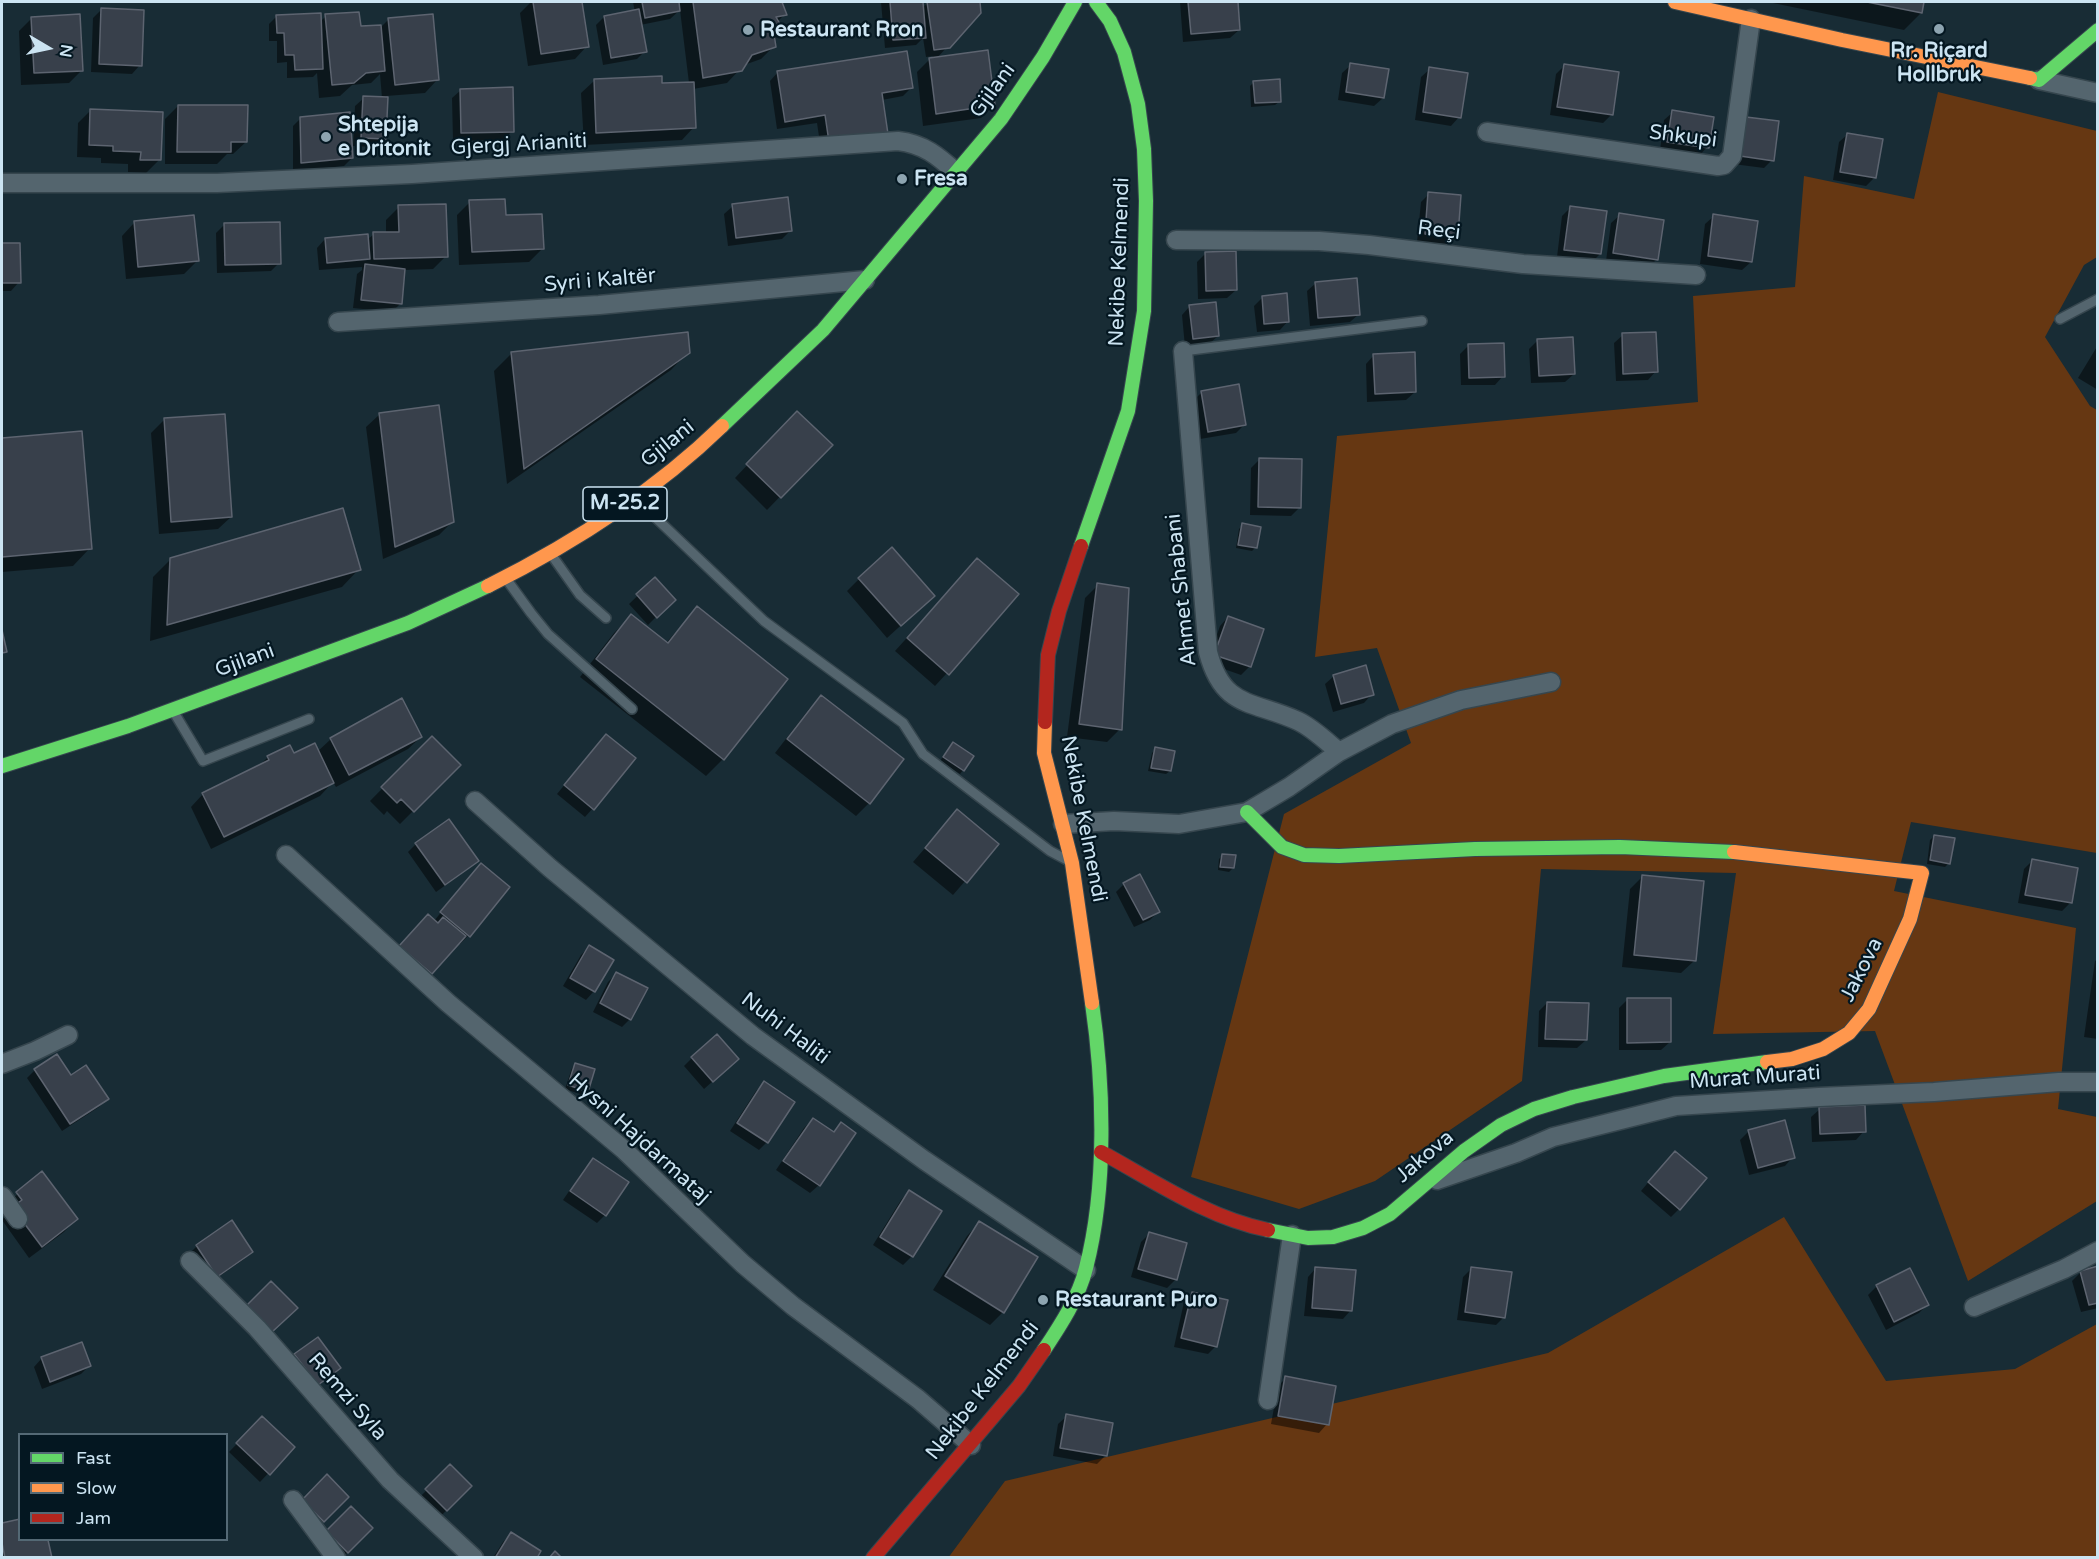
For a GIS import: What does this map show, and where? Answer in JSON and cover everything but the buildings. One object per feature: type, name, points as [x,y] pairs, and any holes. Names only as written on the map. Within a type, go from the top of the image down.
[{"type":"street","name":"Gjilani","points":[[2,766],[173,710],[408,623],[505,578],[590,531],[714,434],[823,330],[1001,119],[1037,66],[1075,2]]},
{"type":"street","name":"Nekibe Kelmendi","points":[[873,1557],[1019,1386],[1071,1305],[1086,1270],[1094,1237],[1101,1152],[1098,1044],[1072,863],[1044,753],[1048,655],[1059,611],[1128,411],[1144,311],[1144,149],[1138,104],[1124,52],[1110,21],[1096,2]]},
{"type":"street","points":[[1676,2],[2097,93]]},
{"type":"street","name":"Shkupi","points":[[1486,132],[1718,166],[1724,165],[1732,156],[1751,19]]},
{"type":"street","points":[[2039,80],[2097,30]]},
{"type":"street","name":"Gjergj Arianiti","points":[[2,183],[218,183],[614,161],[898,141],[912,142],[924,147],[957,173]]},
{"type":"street","name":"Reçi","points":[[1176,240],[1319,241],[1523,264],[1696,275]]},
{"type":"street","name":"Syri i Kaltër","points":[[338,322],[599,305],[865,280]]},
{"type":"street","name":"Ahmet Shabani","points":[[1183,351],[1208,652],[1213,672],[1224,689],[1243,701],[1300,722],[1339,752]]},
{"type":"street","points":[[1063,824],[1114,821],[1179,824],[1247,812],[1289,787],[1339,752],[1392,724],[1461,700],[1551,682]]},
{"type":"street","name":"Nuhi Haliti","points":[[475,801],[550,868],[753,1036],[924,1160],[1086,1270]]},
{"type":"street","name":"Jakova","points":[[1101,1152],[1214,1213],[1248,1226],[1292,1235],[1332,1237],[1363,1228],[1390,1214],[1464,1151],[1501,1125],[1534,1109],[1573,1097],[1665,1076],[1792,1059],[1823,1049],[1849,1033],[1869,1009],[1910,919],[1922,873],[1751,853],[1620,847],[1475,849],[1339,856],[1304,855],[1282,847],[1247,812]]},
{"type":"street","name":"Hysni Hajdarmataj","points":[[286,855],[448,1003],[623,1149],[743,1264],[793,1306],[918,1399],[970,1445]]},
{"type":"street","points":[[2,1064],[68,1035]]},
{"type":"street","name":"Murat Murati","points":[[1427,1183],[1516,1153],[1553,1137],[1676,1106],[2097,1082]]},
{"type":"street","points":[[2,1196],[18,1219]]},
{"type":"street","points":[[1268,1400],[1292,1235]]},
{"type":"street","points":[[1974,1307],[2064,1269],[2097,1251]]},
{"type":"street","name":"Remzi Syla","points":[[190,1261],[257,1328],[390,1480],[474,1557]]},
{"type":"street","points":[[294,1500],[336,1557]]},
{"type":"lane","points":[[2060,319],[2097,299]]},
{"type":"lane","points":[[1183,351],[1422,321]]},
{"type":"lane","points":[[634,498],[764,621],[903,723],[923,754],[1050,851],[1072,863]]},
{"type":"lane","points":[[550,554],[579,595],[606,618]]},
{"type":"lane","points":[[505,578],[548,633],[632,710]]},
{"type":"lane","points":[[173,710],[204,761],[309,719]]},
{"type":"shaded area","points":[[1938,92],[2097,131],[2097,257],[2084,265],[2045,337],[2090,406],[2097,410],[2097,853],[1911,822],[1894,891],[2076,928],[2058,1109],[2097,1117],[2097,1201],[1968,1281],[1875,1031],[1713,1034],[1736,873],[1541,869],[1522,1081],[1375,1181],[1299,1209],[1191,1177],[1284,814],[1411,743],[1377,648],[1315,657],[1337,436],[1698,402],[1693,296],[1795,287],[1804,176],[1914,199]]},
{"type":"shaded area","points":[[1784,1217],[1886,1381],[2015,1369],[2097,1324],[2097,1557],[948,1558],[1005,1481],[1548,1353]]},
{"type":"traffic: fast","points":[[722,426],[823,330],[1001,119],[1043,57],[1075,2]]},
{"type":"traffic: fast","points":[[1081,546],[1128,411],[1144,311],[1146,201],[1144,149],[1138,104],[1124,52],[1110,21],[1096,2]]},
{"type":"traffic: fast","points":[[2030,78],[2039,80],[2098,30]]},
{"type":"traffic: fast","points":[[2,766],[128,726],[408,623],[488,586]]},
{"type":"traffic: fast","points":[[1247,812],[1282,847],[1304,855],[1339,856],[1475,849],[1620,847],[1734,852]]},
{"type":"traffic: fast","points":[[1044,1350],[1079,1290],[1093,1237],[1100,1170],[1101,1102],[1092,1003]]},
{"type":"traffic: fast","points":[[1268,1230],[1308,1238],[1333,1237],[1363,1228],[1390,1214],[1464,1151],[1501,1125],[1534,1109],[1573,1097],[1664,1076],[1767,1062]]},
{"type":"traffic: slow","points":[[1675,2],[1842,40],[2030,78]]},
{"type":"traffic: slow","points":[[488,586],[550,553],[611,515],[669,473],[722,426]]},
{"type":"traffic: slow","points":[[1045,722],[1044,753],[1072,863],[1092,1003]]},
{"type":"traffic: slow","points":[[1734,852],[1922,873],[1910,919],[1869,1009],[1849,1033],[1823,1049],[1792,1059],[1767,1062]]},
{"type":"traffic: jam","points":[[1045,722],[1048,655],[1059,611],[1081,546]]},
{"type":"traffic: jam","points":[[1101,1152],[1203,1208],[1268,1230]]},
{"type":"traffic: jam","points":[[873,1558],[1019,1386],[1044,1350]]},
{"type":"place","name":"Rr. Riçard Hollbruk","points":[[1939,29]]},
{"type":"place","name":"Restaurant Rron","points":[[748,30]]},
{"type":"place","name":"Shtepija e Dritonit","points":[[326,137]]},
{"type":"place","name":"Fresa","points":[[902,179]]},
{"type":"place","name":"Restaurant Puro","points":[[1043,1300]]}]
